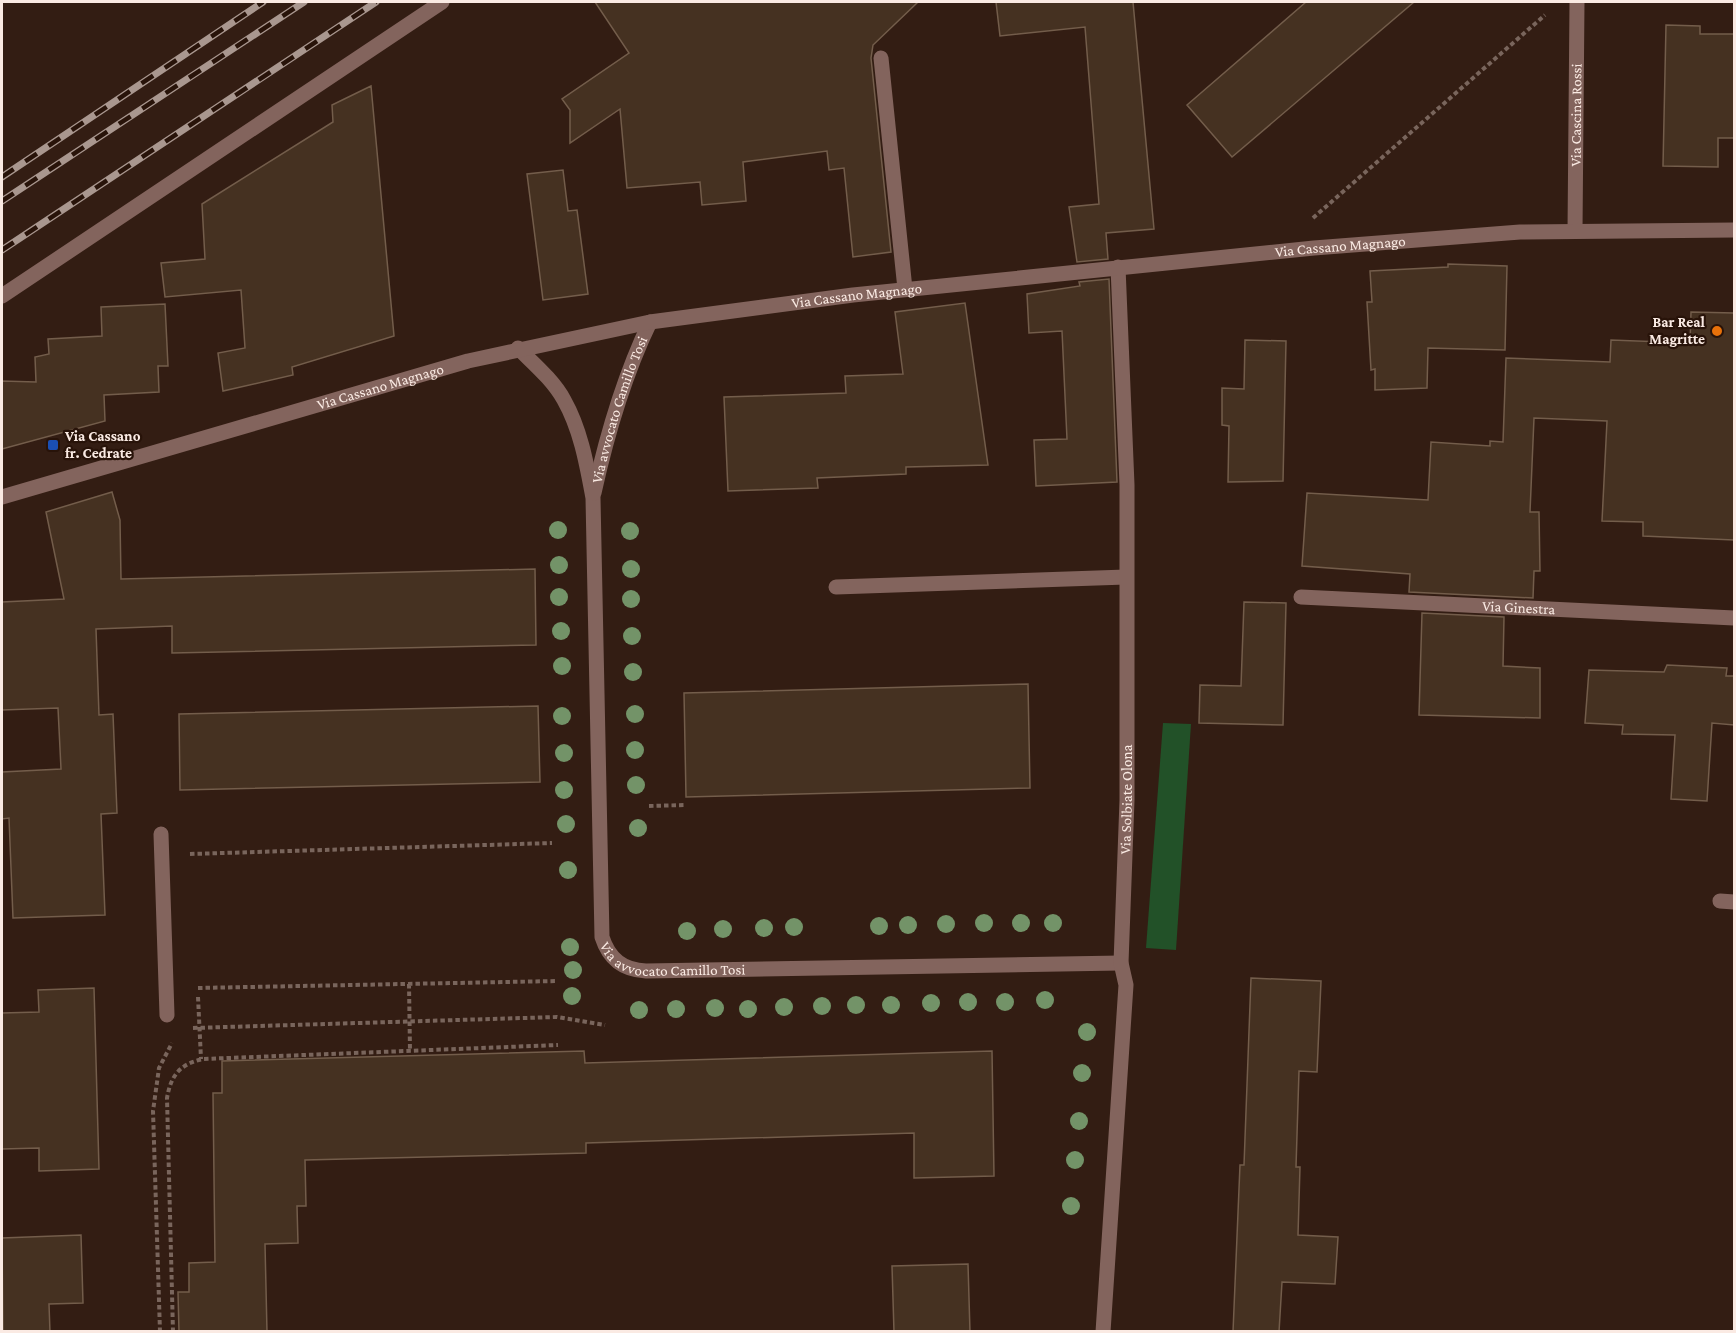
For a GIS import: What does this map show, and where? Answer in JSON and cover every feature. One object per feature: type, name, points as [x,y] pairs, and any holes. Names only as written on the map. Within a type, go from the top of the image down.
[{"type":"street","points":[[2,296],[442,2]]},
{"type":"street","name":"Via Cascina Rossi","points":[[1575,231],[1577,2]]},
{"type":"street","points":[[881,58],[905,289]]},
{"type":"street","name":"Via Cassano Magnago","points":[[2,497],[127,459],[518,348],[650,322],[905,289],[1418,239],[1575,231],[1734,230]]},
{"type":"street","name":"Via Solbiate Olona","points":[[1102,1332],[1126,985],[1121,963],[1127,800],[1127,485],[1118,267]]},
{"type":"street","name":"Via avvocato Camillo Tosi","points":[[593,498],[612,421],[635,353],[650,322]]},
{"type":"street","name":"Via avvocato Camillo Tosi","points":[[518,348],[553,384],[565,401],[580,439],[593,498],[602,937],[611,957],[625,967],[646,971],[1121,963]]},
{"type":"street","points":[[836,587],[1126,577]]},
{"type":"street","name":"Via Ginestra","points":[[1301,597],[1734,618]]},
{"type":"street","points":[[161,834],[167,1015]]},
{"type":"path","points":[[1312,224],[1312,220],[1545,15]]},
{"type":"path","points":[[649,806],[685,805]]},
{"type":"path","points":[[162,855],[552,843]]},
{"type":"path","points":[[197,977],[201,1059]]},
{"type":"path","points":[[198,988],[557,981]]},
{"type":"path","points":[[409,984],[410,1051]]},
{"type":"path","points":[[188,1029],[200,1026],[557,1017],[605,1025]]},
{"type":"path","points":[[160,1332],[153,1111],[159,1068],[165,1053],[180,1035]]},
{"type":"path","points":[[173,1332],[167,1098],[169,1084],[177,1069],[201,1059],[558,1045]]},
{"type":"green space","points":[[1163,723],[1191,724],[1176,950],[1146,948]]},
{"type":"building","points":[[595,2],[918,2],[873,45],[871,58],[891,252],[853,257],[844,168],[829,170],[827,151],[743,162],[746,201],[702,205],[700,182],[627,188],[620,109],[570,143],[570,110],[562,99],[629,53]]},
{"type":"building","points":[[996,2],[1133,2],[1154,229],[1106,233],[1108,259],[1077,262],[1069,207],[1099,204],[1085,27],[1000,36]]},
{"type":"building","points":[[1306,2],[1414,2],[1232,157],[1187,105]]},
{"type":"building","points":[[1666,25],[1700,26],[1700,34],[1734,34],[1734,138],[1718,138],[1718,167],[1663,166]]},
{"type":"building","points":[[371,86],[394,336],[292,367],[293,375],[223,391],[218,353],[245,348],[241,290],[165,297],[161,263],[205,259],[202,204],[333,122],[332,105]]},
{"type":"building","points":[[563,170],[568,211],[577,210],[588,294],[543,300],[527,174]]},
{"type":"building","points":[[1448,264],[1507,266],[1505,350],[1428,348],[1427,388],[1375,390],[1375,369],[1371,370],[1367,302],[1372,302],[1370,271],[1448,267]]},
{"type":"building","points":[[1109,279],[1117,482],[1036,486],[1034,440],[1067,439],[1062,331],[1029,333],[1027,294],[1080,286],[1079,282]]},
{"type":"building","points":[[965,303],[988,465],[906,467],[906,474],[817,478],[818,488],[728,491],[724,397],[846,393],[845,376],[903,374],[895,312]]},
{"type":"building","points":[[165,304],[168,366],[158,366],[159,392],[104,395],[105,421],[2,449],[2,381],[36,382],[35,357],[49,354],[48,339],[102,336],[101,307]]},
{"type":"building","points":[[1691,312],[1734,313],[1734,540],[1643,536],[1643,522],[1602,521],[1607,421],[1534,418],[1530,512],[1539,512],[1540,571],[1534,571],[1533,598],[1409,592],[1410,574],[1302,566],[1307,493],[1428,500],[1431,442],[1490,446],[1490,441],[1503,442],[1506,358],[1610,362],[1611,340],[1690,343]]},
{"type":"building","points":[[1245,340],[1286,341],[1283,481],[1228,482],[1229,426],[1222,425],[1222,388],[1244,389]]},
{"type":"building","points":[[112,492],[120,520],[121,579],[535,569],[536,645],[172,653],[172,626],[96,629],[99,715],[113,714],[117,813],[101,814],[105,915],[13,918],[9,818],[2,819],[2,772],[61,769],[58,708],[2,710],[2,602],[64,599],[46,512]]},
{"type":"building","points":[[1244,602],[1286,603],[1283,725],[1199,723],[1200,685],[1241,686]]},
{"type":"building","points":[[1422,613],[1504,617],[1503,666],[1540,668],[1540,718],[1419,715]]},
{"type":"building","points":[[1667,665],[1727,668],[1726,676],[1734,676],[1734,725],[1712,723],[1707,801],[1671,799],[1675,735],[1622,734],[1623,725],[1585,723],[1589,670],[1664,672]]},
{"type":"building","points":[[1028,684],[1030,788],[686,797],[684,693]]},
{"type":"building","points":[[538,706],[540,782],[180,790],[179,714]]},
{"type":"building","points":[[1251,978],[1321,981],[1317,1072],[1299,1071],[1296,1167],[1300,1167],[1298,1235],[1338,1237],[1335,1284],[1282,1282],[1279,1332],[1233,1332],[1240,1165],[1244,1165]]},
{"type":"building","points":[[94,988],[99,1169],[39,1171],[39,1148],[2,1149],[2,1013],[39,1012],[38,990]]},
{"type":"building","points":[[584,1051],[585,1063],[992,1051],[994,1176],[914,1178],[914,1133],[586,1143],[586,1153],[305,1160],[306,1206],[297,1206],[298,1243],[265,1244],[267,1332],[179,1332],[178,1292],[189,1292],[189,1263],[215,1262],[213,1093],[222,1093],[222,1061]]},
{"type":"building","points":[[81,1235],[83,1303],[49,1304],[50,1332],[3,1332],[2,1238]]},
{"type":"building","points":[[968,1264],[970,1332],[894,1332],[892,1266]]},
{"type":"railway","points":[[2,177],[263,2]]},
{"type":"railway","points":[[2,201],[304,2]]},
{"type":"railway","points":[[2,250],[376,2]]},
{"type":"place","name":"Bar Real Magritte","points":[[1717,331]]},
{"type":"place","name":"Via Cassano fr. Cedrate","points":[[53,445]]}]
